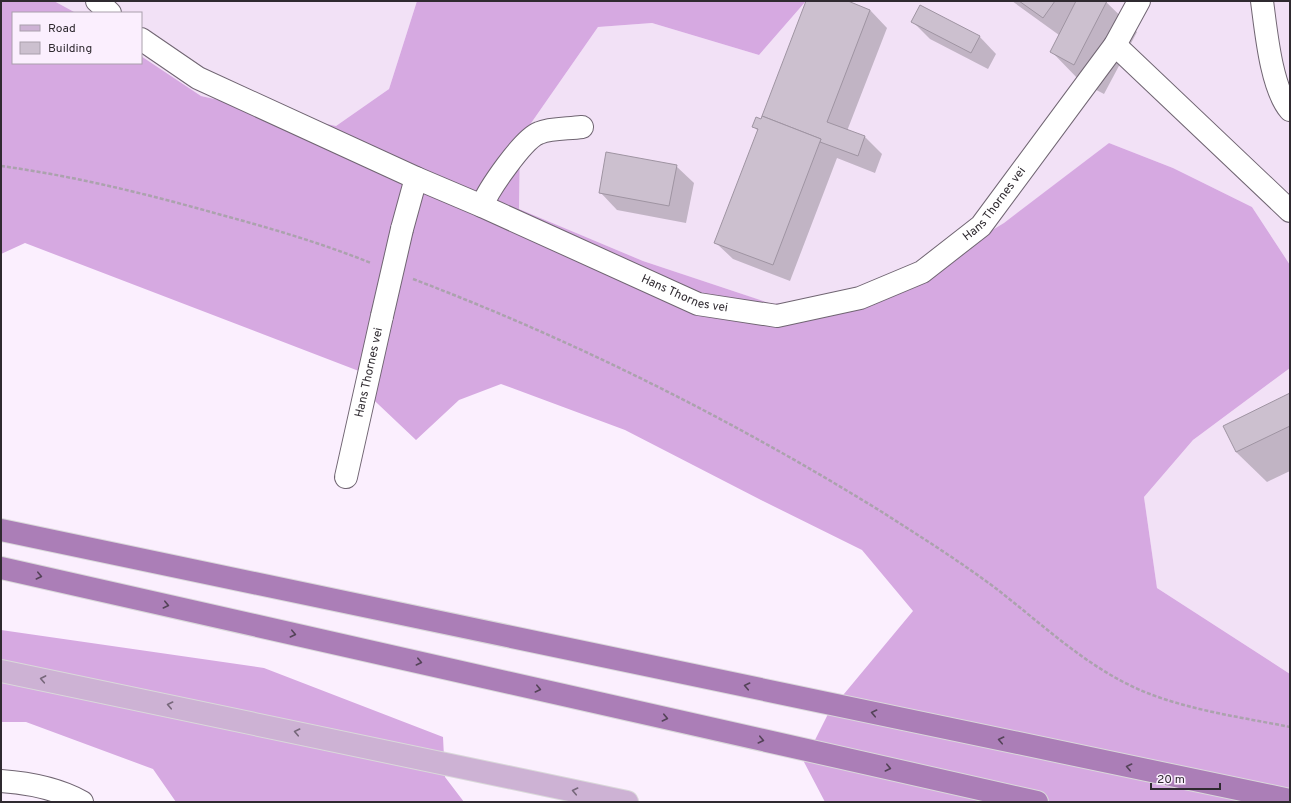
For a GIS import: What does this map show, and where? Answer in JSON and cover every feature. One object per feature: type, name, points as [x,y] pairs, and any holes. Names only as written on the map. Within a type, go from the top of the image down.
[{"type":"highway","points":[[1,530],[1290,800]]},
{"type":"highway","points":[[1,568],[1037,802]]},
{"type":"main road","points":[[1,671],[627,802]]},
{"type":"main road","points":[[1,686],[435,775],[558,802]]},
{"type":"street","points":[[97,1],[109,12]]},
{"type":"street","name":"Hans Thornes vei","points":[[346,477],[402,228],[416,178],[482,206],[698,304],[777,316],[860,298],[922,272],[981,226],[1115,45],[1140,1]]},
{"type":"street","points":[[1262,1],[1266,31],[1277,86],[1290,110]]},
{"type":"street","points":[[142,40],[198,78],[416,178]]},
{"type":"street","points":[[1115,45],[1290,211]]},
{"type":"street","points":[[482,206],[486,196],[522,146],[538,133],[582,127]]},
{"type":"street","points":[[1,780],[44,787],[72,796],[82,802]]},
{"type":"path","points":[[1,166],[32,170],[154,196],[288,234],[377,265]]},
{"type":"path","points":[[406,276],[546,333],[639,377],[762,441],[880,511],[940,549],[995,588],[1080,654],[1113,676],[1163,699],[1290,727]]},
{"type":"shaded area","points":[[1,1],[54,1],[74,12],[12,12],[12,64],[142,64],[142,57],[201,96],[336,126],[389,89],[417,1],[806,1],[759,55],[652,23],[598,27],[520,139],[519,209],[643,261],[772,304],[889,292],[1004,223],[1109,143],[1173,168],[1252,207],[1290,265],[1290,368],[1193,440],[1144,497],[1157,588],[1290,674],[1290,802],[825,802],[804,762],[829,712],[913,611],[862,550],[625,430],[501,384],[459,400],[416,440],[359,386],[364,373],[25,243],[1,254]]},
{"type":"shaded area","points":[[54,1],[417,1],[389,89],[336,126],[201,96],[142,57],[142,12],[74,12]]},
{"type":"shaded area","points":[[806,1],[1290,1],[1290,265],[1252,207],[1173,168],[1109,143],[1005,223],[889,292],[772,304],[643,261],[519,209],[520,139],[598,27],[652,23],[759,55]]},
{"type":"shaded area","points":[[1290,368],[1290,674],[1157,588],[1144,497],[1193,440]]},
{"type":"shaded area","points":[[1,630],[264,668],[443,737],[445,777],[464,802],[176,802],[153,769],[26,722],[1,722]]},
{"type":"building","points":[[806,1],[848,1],[870,10],[827,122],[865,136],[858,156],[820,142],[821,139],[762,116]]},
{"type":"building","points":[[1019,1],[1055,1],[1043,18]]},
{"type":"building","points":[[1076,1],[1107,1],[1074,65],[1050,52]]},
{"type":"building","points":[[920,5],[980,36],[971,53],[911,22]]},
{"type":"building","points":[[762,116],[821,139],[773,265],[714,243],[758,129],[752,127],[756,117],[761,119]]},
{"type":"building","points":[[606,152],[677,165],[669,206],[599,193]]},
{"type":"building","points":[[1290,393],[1290,426],[1236,452],[1223,426]]}]
